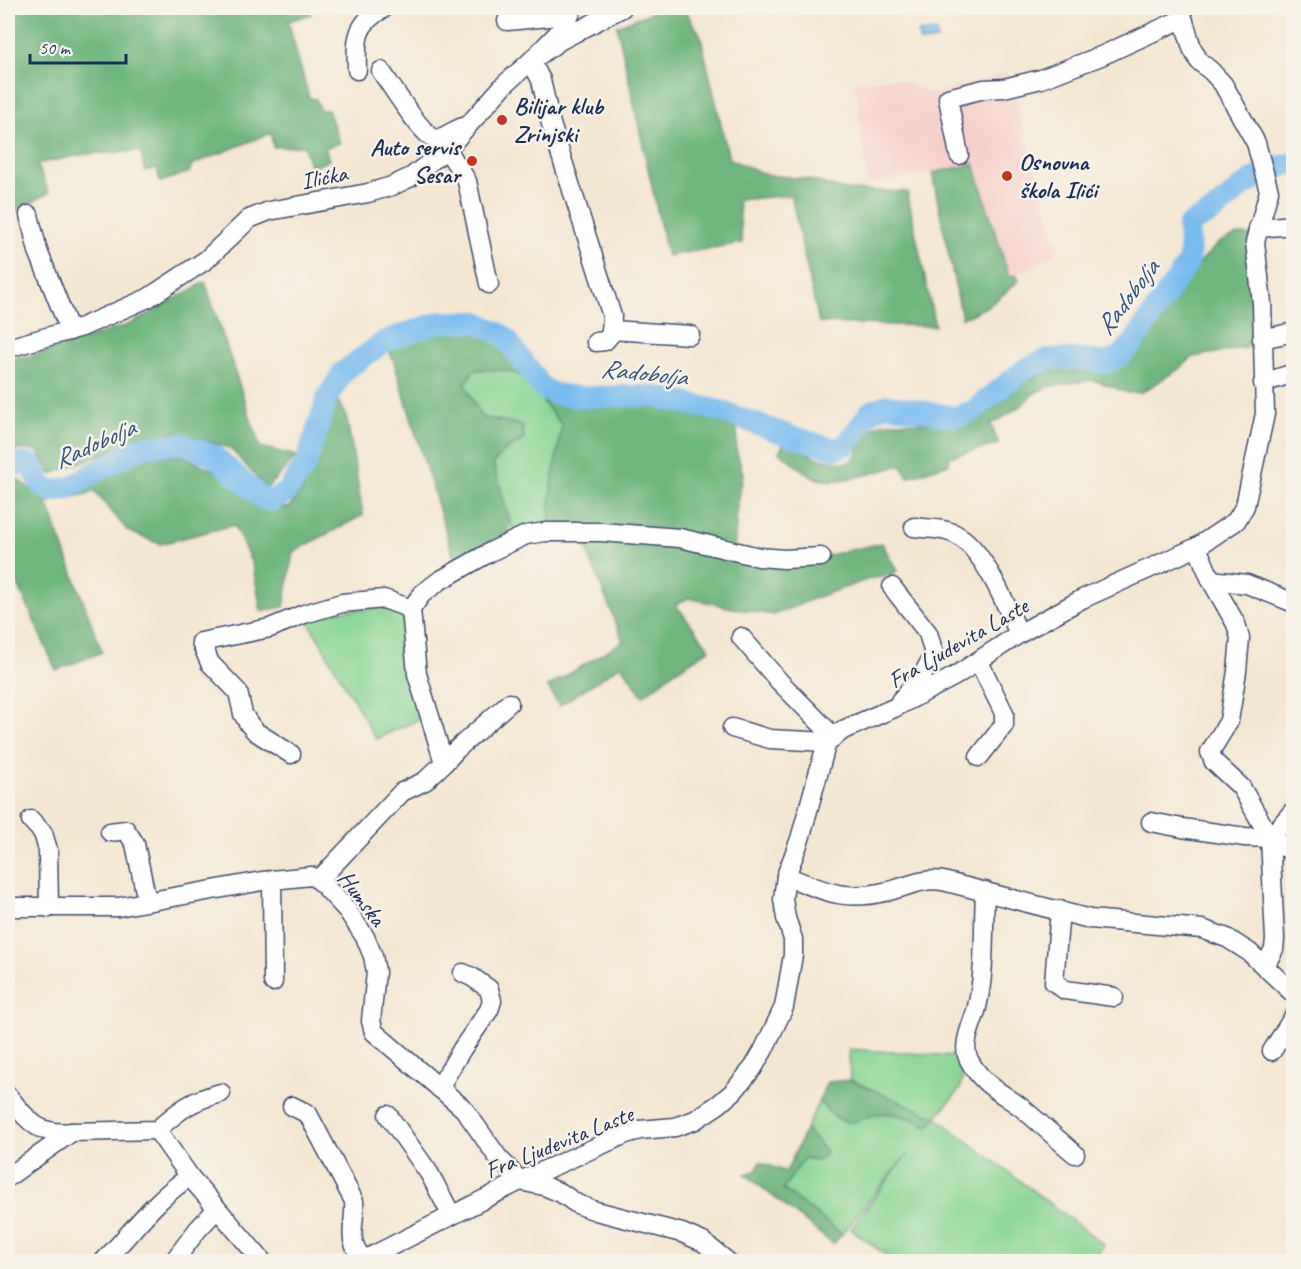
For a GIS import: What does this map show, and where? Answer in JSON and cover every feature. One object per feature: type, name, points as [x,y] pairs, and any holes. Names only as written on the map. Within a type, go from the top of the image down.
[{"type":"street","points":[[357,70],[356,54],[360,29],[369,16],[384,8]]},
{"type":"street","points":[[507,21],[549,17],[570,8],[571,15],[565,24],[531,61],[541,80],[551,124],[612,316],[611,334],[605,341],[596,342]]},
{"type":"street","name":"Ilićka","points":[[8,348],[70,331],[148,298],[206,260],[249,219],[269,211],[335,200],[392,186],[411,177],[447,149],[505,84],[531,61],[576,31],[622,8]]},
{"type":"street","points":[[959,155],[948,98],[1041,79],[1101,56],[1181,13]]},
{"type":"street","name":"Fra Ljudevita Laste","points":[[292,1106],[308,1114],[354,1201],[352,1244],[361,1260],[520,1181],[626,1134],[640,1130],[675,1127],[695,1120],[719,1104],[744,1079],[763,1051],[784,1007],[793,955],[793,939],[783,899],[786,876],[800,839],[830,739],[843,730],[894,708],[979,662],[1018,634],[1082,599],[1197,547],[1236,521],[1245,506],[1265,414],[1262,303],[1255,242],[1269,190],[1256,143],[1223,84],[1211,70],[1199,61],[1181,13]]},
{"type":"street","points":[[381,71],[421,129],[430,137],[438,139],[467,125]]},
{"type":"street","points":[[447,149],[468,181],[489,284]]},
{"type":"street","points":[[29,215],[38,251],[70,331]]},
{"type":"street","points":[[1258,228],[1293,225]]},
{"type":"street","points":[[611,330],[690,335]]},
{"type":"street","points":[[1262,339],[1293,332]]},
{"type":"street","points":[[1263,383],[1293,373]]},
{"type":"street","points":[[914,527],[954,532],[964,539],[981,559],[1004,599],[1018,634]]},
{"type":"street","points":[[444,763],[418,681],[411,609],[422,594],[447,576],[492,550],[526,535],[545,531],[601,532],[680,538],[759,557],[784,559],[821,557]]},
{"type":"street","points":[[1197,547],[1211,580],[1236,624],[1240,638],[1229,721],[1216,740],[1210,757],[1241,787],[1270,838],[1275,939],[1274,949],[1265,966]]},
{"type":"street","points":[[1211,580],[1248,584],[1293,603]]},
{"type":"street","points":[[892,587],[928,633],[934,654],[922,676],[894,708]]},
{"type":"street","points":[[291,754],[256,732],[249,724],[243,714],[238,692],[210,663],[201,642],[270,628],[304,614],[342,603],[384,599],[411,609]]},
{"type":"street","points":[[741,637],[830,739]]},
{"type":"street","points":[[979,662],[1004,713],[1004,725],[980,757]]},
{"type":"street","points":[[319,880],[402,792],[425,781],[457,748],[509,703]]},
{"type":"street","points":[[732,728],[770,738],[830,739]]},
{"type":"street","points":[[1270,838],[1293,810]]},
{"type":"street","points":[[31,820],[43,833],[48,850],[49,908]]},
{"type":"street","points":[[1151,822],[1245,837],[1270,838],[1293,853]]},
{"type":"street","points":[[110,832],[126,831],[135,843],[147,901]]},
{"type":"street","name":"Humska","points":[[8,908],[118,906],[272,880],[311,876],[319,880],[347,910],[373,956],[376,972],[371,1020],[375,1032],[464,1109],[497,1156],[520,1181]]},
{"type":"street","points":[[786,876],[824,892],[855,897],[889,891],[922,880],[943,881],[1090,919],[1202,929],[1227,938],[1249,952],[1293,994]]},
{"type":"street","points":[[272,880],[273,982]]},
{"type":"street","points":[[985,891],[980,988],[976,1011],[968,1034],[967,1057],[981,1078],[995,1091],[1010,1099],[1075,1154]]},
{"type":"street","points":[[1060,910],[1054,982],[1065,990],[1114,997]]},
{"type":"street","points":[[439,1088],[462,1049],[483,1021],[492,1001],[489,989],[463,973]]},
{"type":"street","points":[[1272,1051],[1293,1016]]},
{"type":"street","points":[[8,1096],[33,1125],[58,1134],[157,1130],[171,1117],[198,1099],[221,1093]]},
{"type":"street","points":[[388,1115],[429,1173],[451,1214]]},
{"type":"street","points":[[157,1130],[190,1177],[263,1262]]},
{"type":"street","points":[[8,1177],[72,1132]]},
{"type":"street","points":[[103,1262],[158,1202],[178,1184],[190,1177]]},
{"type":"street","points":[[520,1181],[544,1186],[561,1193],[577,1204],[596,1211],[682,1233],[703,1242],[728,1262]]},
{"type":"street","points":[[172,1262],[217,1209]]},
{"type":"shaded area","name":"Osnovna škola Ilići","points":[[1008,72],[1058,249],[1052,256],[1016,275],[1009,276],[974,164],[868,184],[855,82],[895,78],[933,94]]},
{"type":"green space","points":[[8,8],[309,8],[311,14],[288,21],[309,98],[316,99],[320,110],[328,110],[340,143],[325,148],[329,160],[311,168],[304,146],[273,147],[271,133],[191,165],[190,172],[160,182],[157,168],[145,171],[140,151],[85,154],[37,164],[49,193],[8,215]]},
{"type":"green space","points":[[662,8],[683,8],[700,34],[729,159],[767,175],[806,179],[845,190],[907,192],[935,326],[819,323],[791,195],[738,200],[742,243],[667,256],[617,26]]},
{"type":"green space","points":[[974,164],[1009,276],[1016,275],[1019,280],[993,302],[962,318],[932,173]]},
{"type":"green space","points":[[1237,235],[1256,235],[1262,345],[1193,357],[1182,367],[1142,392],[1128,393],[1090,380],[1047,387],[1033,394],[1022,405],[996,422],[990,423],[999,444],[949,457],[949,464],[908,477],[902,465],[855,478],[818,479],[809,475],[779,452],[785,441],[817,458],[843,463],[850,462],[857,455],[859,444],[866,433],[880,424],[899,422],[961,424],[982,418],[1027,381],[1050,370],[1079,367],[1100,370],[1131,358],[1160,322],[1202,260],[1220,242]]},
{"type":"green space","points":[[205,282],[260,447],[297,456],[267,488],[230,448],[176,432],[118,448],[51,474],[37,450],[8,450],[8,359],[35,355],[131,324]]},
{"type":"green space","points":[[440,322],[477,322],[504,336],[542,387],[517,374],[494,370],[474,370],[465,384],[481,417],[522,425],[524,439],[506,450],[493,463],[509,519],[507,543],[457,568],[394,362],[385,341]]},
{"type":"green space","points":[[497,368],[519,374],[542,387],[544,403],[562,425],[551,489],[551,528],[513,532],[493,463],[506,450],[524,439],[522,425],[481,417],[465,384],[474,370]]},
{"type":"green space","points":[[542,387],[554,394],[578,397],[652,396],[738,417],[736,449],[743,474],[734,551],[821,557],[882,543],[897,571],[889,576],[872,578],[815,598],[774,615],[688,598],[676,605],[710,649],[674,672],[643,696],[621,665],[559,706],[548,687],[623,641],[579,531],[551,528],[551,489],[562,425],[544,403]]},
{"type":"green space","points":[[335,395],[347,419],[363,515],[293,552],[284,607],[261,611],[253,566],[234,525],[160,544],[128,531],[95,492],[47,503],[102,652],[56,670],[8,562],[8,476],[12,475],[33,491],[53,497],[92,484],[144,457],[183,456],[221,474],[257,504],[289,508],[303,489]]},
{"type":"green space","points":[[400,606],[428,715],[376,739],[304,614]]},
{"type":"green space","points":[[849,1049],[967,1057],[960,1089],[936,1117],[1104,1245],[1091,1261],[894,1261],[851,1229],[908,1153],[842,1234],[783,1189],[804,1158],[819,1146],[806,1129],[819,1101],[835,1118],[845,1122],[875,1114],[896,1114],[929,1127],[935,1117],[850,1080]]},
{"type":"green space","points":[[850,1080],[936,1117],[929,1127],[896,1114],[875,1114],[859,1121],[842,1121],[819,1101],[827,1082]]},
{"type":"green space","points":[[806,1129],[827,1153],[818,1161],[804,1158],[783,1189],[842,1234],[833,1244],[745,1174],[756,1171],[760,1162],[786,1172]]},
{"type":"water","points":[[936,31],[937,40],[920,42],[918,33]]},
{"type":"water","points":[[1293,159],[1293,169],[1278,171],[1246,188],[1245,194],[1224,211],[1216,203],[1252,176]]},
{"type":"waterway","name":"Radobolja","points":[[8,464],[31,464],[42,486],[54,491],[72,487],[142,447],[182,444],[213,455],[263,499],[272,501],[287,492],[306,464],[327,398],[343,372],[385,341],[440,322],[477,322],[504,336],[542,387],[554,394],[578,397],[652,396],[721,411],[793,437],[835,449],[846,445],[870,412],[887,405],[955,417],[973,411],[1025,369],[1049,359],[1076,359],[1106,363],[1121,356],[1133,343],[1188,263],[1190,253],[1188,226],[1209,214],[1254,180],[1294,163]]},
{"type":"place","name":"Bilijar klub Zrinjski","points":[[502,120]]},
{"type":"place","name":"Auto servis Sesar","points":[[472,161]]},
{"type":"place","name":"Osnovna škola Ilići","points":[[1007,176]]}]
